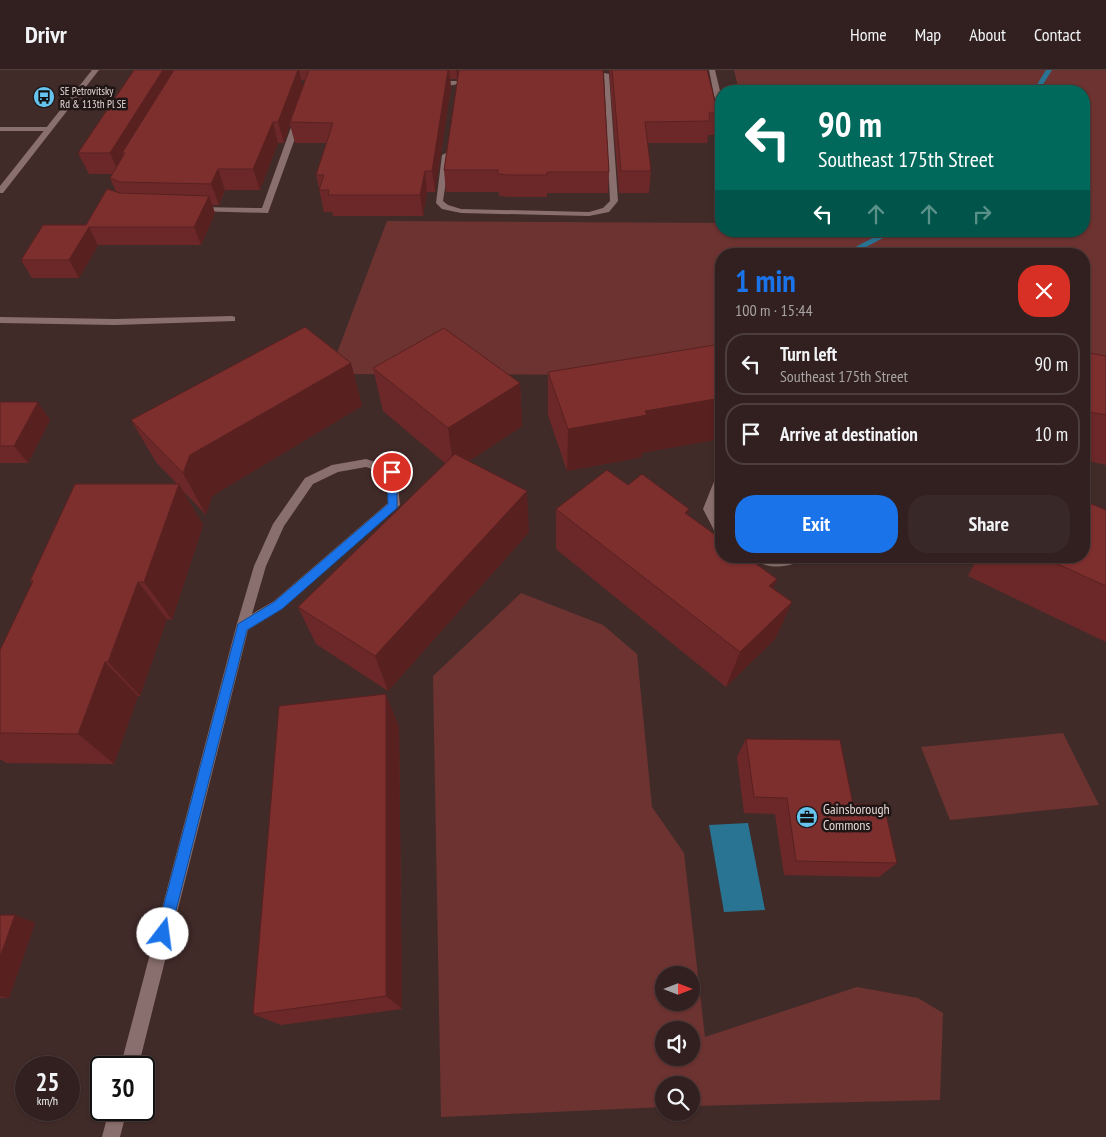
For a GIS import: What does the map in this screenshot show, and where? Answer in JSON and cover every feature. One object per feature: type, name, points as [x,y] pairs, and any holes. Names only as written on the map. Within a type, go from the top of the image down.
[{"type":"street","points":[[0,191],[96,70]]},
{"type":"street","points":[[712,70],[715,85]]},
{"type":"street","points":[[448,142],[439,200],[445,207],[461,211],[579,213],[606,210],[614,201],[606,72],[596,74]]},
{"type":"street","points":[[428,83],[457,83],[485,77]]},
{"type":"street","points":[[456,93],[457,83]]},
{"type":"street","points":[[187,209],[264,211],[300,112]]},
{"type":"street","points":[[0,129],[47,130]]},
{"type":"street","points":[[0,320],[115,322],[232,319]]},
{"type":"street","points":[[132,1056],[242,627],[260,566],[278,524],[310,480],[336,468],[366,463],[392,472],[394,505],[278,605],[242,627]]},
{"type":"street","points":[[715,493],[709,509],[715,521]]},
{"type":"street","points":[[111,1137],[115,1121]]},
{"type":"shaded area","points":[[734,70],[1106,70],[1106,377],[1090,377],[1090,248],[715,248],[715,375],[329,374],[387,221],[715,223],[715,237],[1090,237],[1090,85],[738,85]]},
{"type":"shaded area","points":[[521,593],[603,625],[637,654],[652,807],[684,853],[697,966],[655,966],[655,1011],[700,1011],[700,993],[705,1037],[857,987],[918,998],[943,1013],[940,1100],[700,1106],[700,1076],[655,1076],[655,1107],[441,1117],[433,676]]},
{"type":"shaded area","points":[[1063,733],[1099,805],[950,820],[921,747]]},
{"type":"water","points":[[748,823],[765,910],[724,912],[709,825]]},
{"type":"building","points":[[134,70],[163,70],[110,153],[78,153]]},
{"type":"building","points":[[174,70],[298,70],[278,122],[273,122],[253,169],[218,169],[211,184],[120,182],[110,178],[125,153],[122,153]]},
{"type":"building","points":[[309,70],[448,70],[432,171],[425,171],[420,195],[328,195],[329,190],[319,190],[324,175],[316,175],[333,123],[290,122]]},
{"type":"building","points":[[459,70],[603,70],[609,172],[547,172],[547,175],[508,175],[498,174],[498,170],[444,170]]},
{"type":"building","points":[[612,70],[707,70],[715,101],[715,113],[709,113],[710,121],[645,122],[651,171],[621,171]]},
{"type":"building","points":[[107,189],[120,193],[209,196],[194,227],[89,227],[69,260],[21,260],[43,225],[86,225]]},
{"type":"building","points":[[305,327],[351,363],[190,455],[183,473],[131,420]]},
{"type":"building","points":[[444,328],[520,383],[448,428],[373,368]]},
{"type":"building","points":[[715,345],[715,399],[645,411],[647,415],[568,429],[548,372]]},
{"type":"building","points":[[1090,353],[1106,356],[1106,415],[1090,412]]},
{"type":"building","points":[[0,402],[38,402],[14,446],[0,446]]},
{"type":"building","points":[[455,454],[527,491],[375,656],[298,607]]},
{"type":"building","points":[[607,470],[628,485],[642,474],[689,509],[685,513],[715,535],[715,563],[755,563],[777,579],[769,586],[792,602],[740,652],[556,509]]},
{"type":"building","points":[[75,484],[179,484],[144,582],[138,582],[78,734],[0,733],[0,650],[33,581],[30,581]]},
{"type":"building","points":[[1090,503],[1106,510],[1106,586],[1055,563],[1090,563]]},
{"type":"building","points":[[386,694],[386,996],[253,1014],[279,706]]},
{"type":"building","name":"Gainsborough Commons","points":[[746,739],[840,740],[853,804],[884,805],[897,863],[796,861],[787,798],[754,797]]},
{"type":"building","points":[[0,915],[15,915],[0,957]]},
{"type":"waterway","points":[[1040,85],[1049,70]]},
{"type":"waterway","points":[[858,248],[880,237]]},
{"type":"place","name":"SE Petrovitsky Rd & 113th Pl SE","points":[[44,97]]},
{"type":"place","name":"Gainsborough Commons","points":[[807,817]]},
{"type":"route","points":[[163,934],[242,627],[278,605],[394,505],[392,472]]}]
